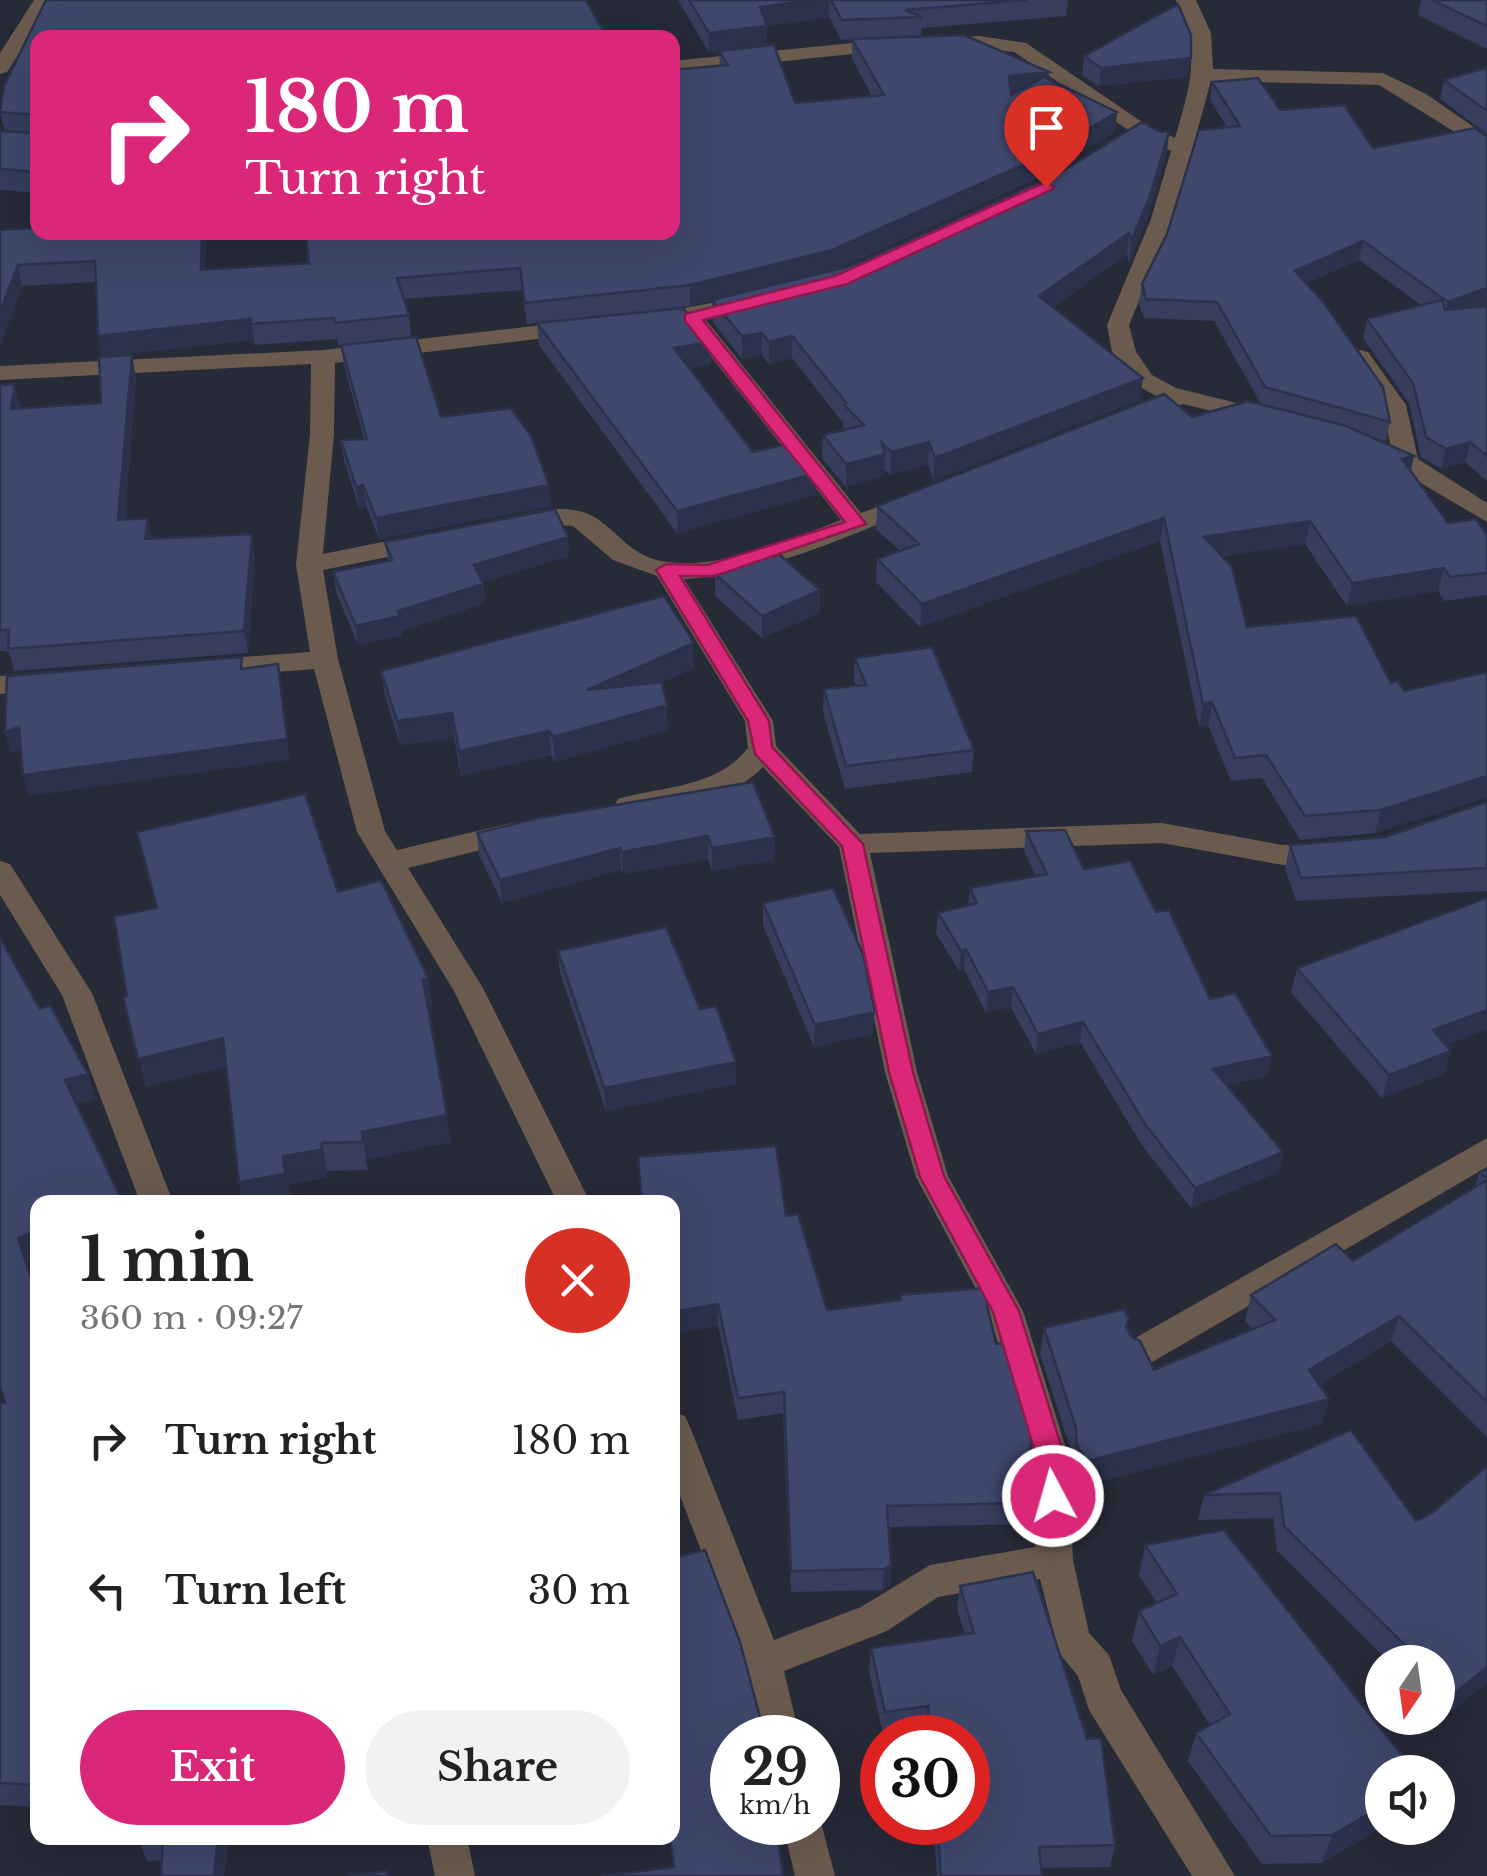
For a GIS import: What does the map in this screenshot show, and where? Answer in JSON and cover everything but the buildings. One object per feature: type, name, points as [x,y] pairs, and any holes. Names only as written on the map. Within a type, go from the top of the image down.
[{"type":"street","points":[[0,68],[44,0]]},
{"type":"street","points":[[1186,0],[1201,34],[1203,76],[1162,219],[1144,268],[1124,303],[1118,325],[1124,352],[1144,380],[1168,393],[1284,422]]},
{"type":"street","points":[[680,66],[818,50],[1002,44],[1030,52],[1133,134],[1180,149]]},
{"type":"street","points":[[1203,76],[1383,79],[1419,98],[1487,146]]},
{"type":"street","points":[[634,323],[692,317],[766,299]]},
{"type":"street","points":[[692,317],[857,524]]},
{"type":"street","points":[[0,373],[323,357],[596,326]]},
{"type":"street","points":[[1345,336],[1394,405],[1406,462]]},
{"type":"street","points":[[323,357],[322,434],[309,565],[325,659],[371,832],[468,988],[569,1195]]},
{"type":"street","points":[[1115,422],[1184,395]]},
{"type":"street","points":[[1352,440],[1406,462],[1487,514]]},
{"type":"street","points":[[501,526],[556,517],[578,519],[593,526],[612,548],[666,570],[708,571],[857,524],[944,489]]},
{"type":"street","points":[[309,565],[450,536]]},
{"type":"street","points":[[666,570],[759,721],[762,749],[852,844],[901,1072],[932,1177],[1006,1311],[1050,1455],[1054,1560],[1072,1641],[1095,1667],[1103,1697],[1215,1876]]},
{"type":"street","points":[[172,671],[325,659]]},
{"type":"street","points":[[0,685],[77,678]]},
{"type":"street","points":[[596,814],[709,787],[742,774],[762,749]]},
{"type":"street","points":[[389,862],[540,826]]},
{"type":"street","points":[[852,844],[1162,833],[1284,855],[1359,849]]},
{"type":"street","points":[[0,871],[77,992],[154,1195]]},
{"type":"street","points":[[1142,1350],[1487,1151]]},
{"type":"street","points":[[680,1448],[763,1662],[776,1715]]},
{"type":"street","points":[[763,1662],[874,1619],[930,1582],[1054,1560]]},
{"type":"street","points":[[448,1845],[455,1876]]},
{"type":"street","points":[[808,1845],[815,1876]]},
{"type":"route","points":[[1046,187],[841,280],[692,317],[857,524],[708,571],[692,574],[666,570],[759,721],[762,749],[852,844],[901,1072],[932,1177],[1006,1311],[1050,1455],[1053,1496]]}]
